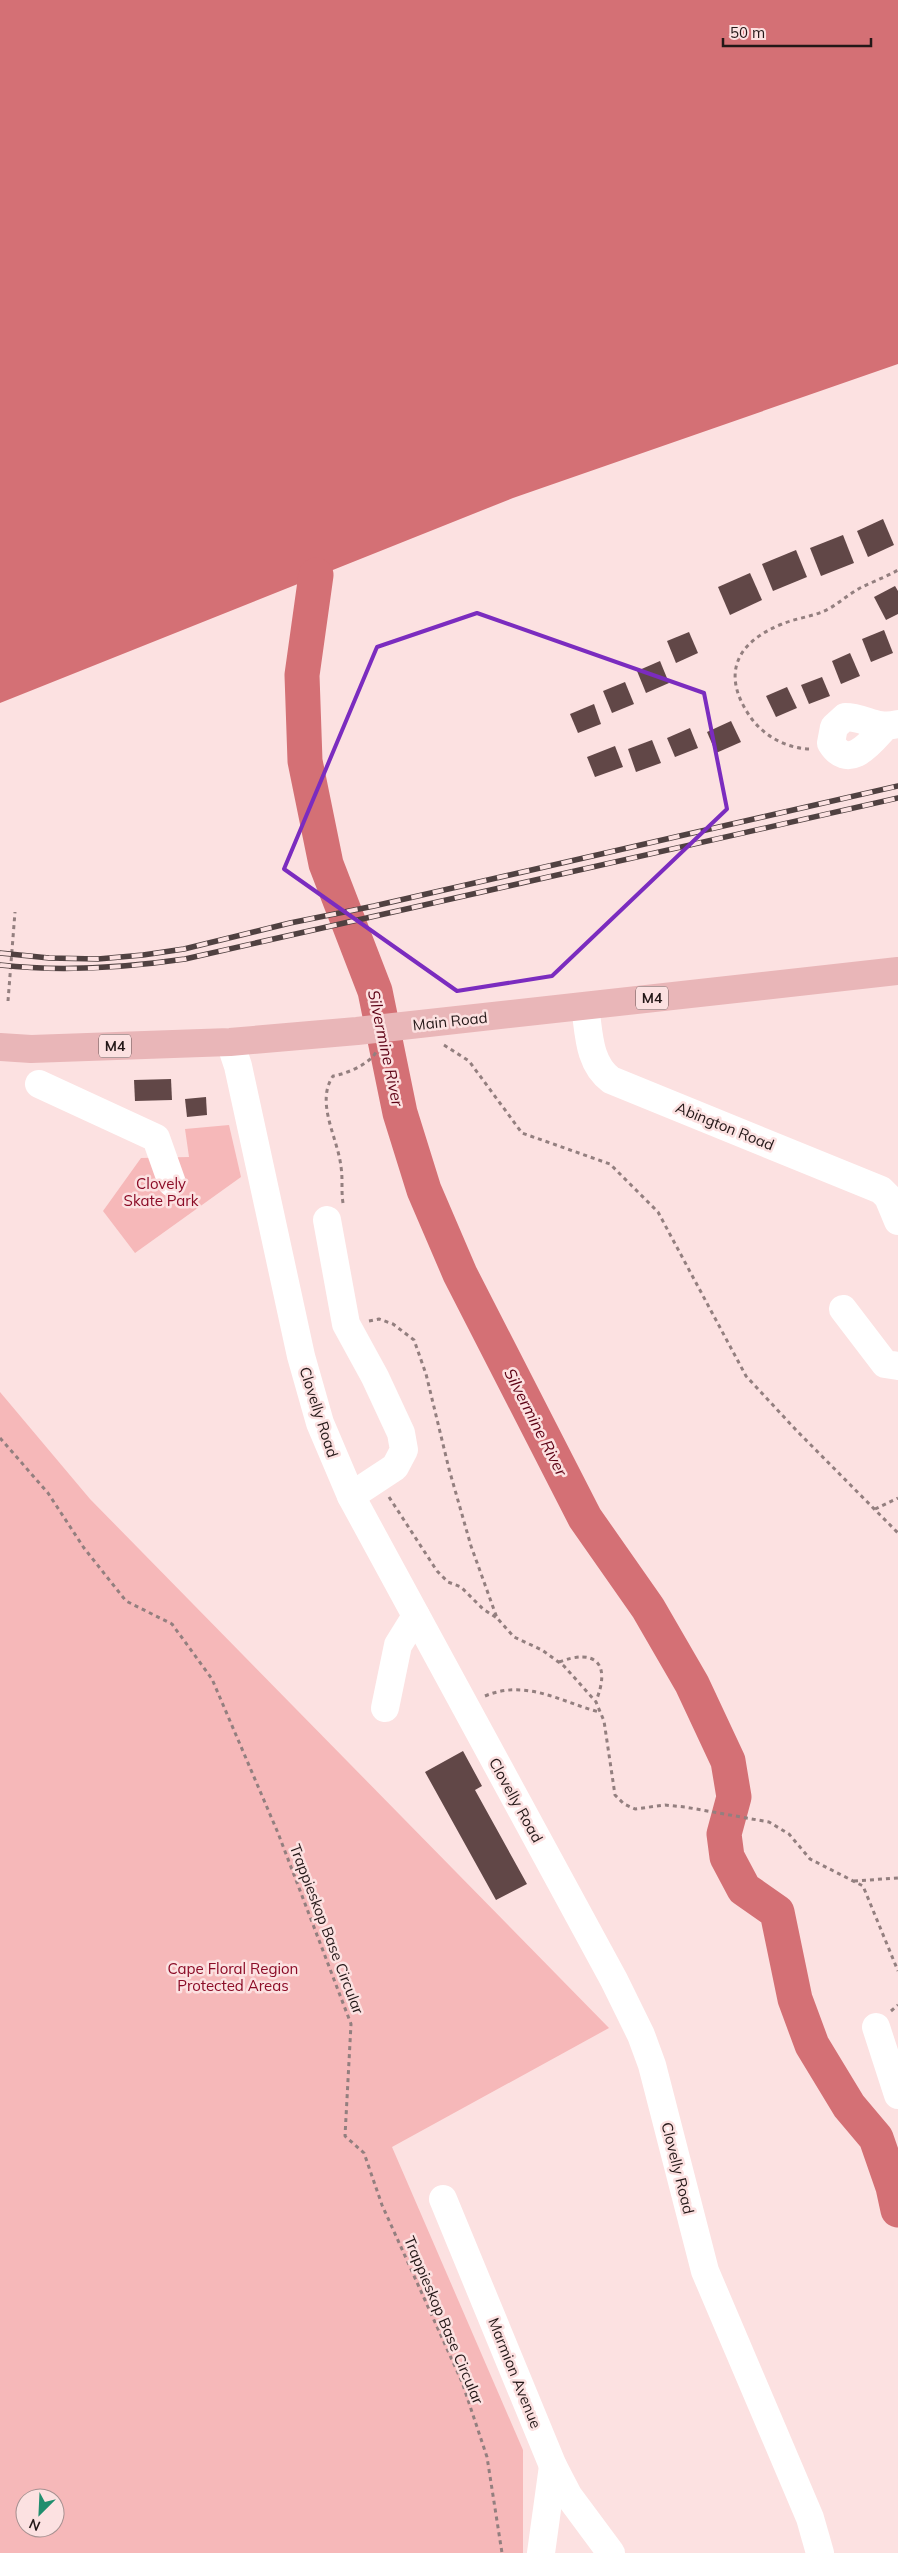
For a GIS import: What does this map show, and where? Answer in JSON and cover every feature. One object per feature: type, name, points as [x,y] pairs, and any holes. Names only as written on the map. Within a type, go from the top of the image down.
[{"type":"main road","name":"Main Road","points":[[0,1047],[31,1049],[230,1042],[406,1026],[898,971]]},
{"type":"street","points":[[831,744],[839,752],[852,755],[862,751],[891,726]]},
{"type":"street","name":"Abington Road","points":[[585,1006],[594,1059],[602,1072],[611,1080],[881,1190],[888,1197],[898,1221]]},
{"type":"street","name":"Clovelly Road","points":[[230,1042],[238,1066],[301,1356],[320,1423],[351,1496],[610,1972],[642,2036],[656,2078],[705,2271],[810,2518],[820,2553]]},
{"type":"street","points":[[39,1084],[156,1138],[172,1183]]},
{"type":"street","points":[[336,1214],[375,1378],[401,1434],[404,1450],[403,1456],[395,1467],[351,1496]]},
{"type":"street","points":[[843,1309],[884,1364],[898,1366]]},
{"type":"street","points":[[385,1708],[398,1645],[416,1616]]},
{"type":"street","points":[[876,2027],[898,2095]]},
{"type":"street","name":"Marmion Avenue","points":[[443,2199],[553,2466],[568,2495],[611,2553]]},
{"type":"street","points":[[541,2553],[553,2466]]},
{"type":"path","points":[[831,744],[818,749],[804,749],[780,742],[760,730],[736,692],[734,680],[738,657],[744,648],[755,639],[781,624],[823,612],[859,588],[898,570]]},
{"type":"path","points":[[8,1001],[16,912]]},
{"type":"path","points":[[442,1044],[469,1061],[522,1132],[610,1164],[658,1212],[746,1376],[898,1533]]},
{"type":"path","points":[[336,1214],[341,1190],[342,1168],[336,1141],[329,1124],[327,1085],[333,1076],[343,1075],[366,1062],[376,1052]]},
{"type":"path","points":[[362,1319],[380,1319],[403,1329],[414,1340],[466,1530],[497,1618]]},
{"type":"path","name":"Trappieskop Base Circular","points":[[0,1438],[48,1493],[84,1548],[126,1601],[172,1624],[212,1679],[278,1833],[351,2024],[344,2136],[364,2153],[382,2205],[462,2382],[487,2457],[502,2553]]},
{"type":"path","points":[[376,1481],[412,1528],[437,1571],[448,1582],[460,1586],[483,1609],[497,1618],[514,1637],[542,1650],[558,1662],[596,1702],[604,1721],[615,1795],[619,1800],[635,1809],[665,1805],[769,1822],[789,1834],[810,1859],[863,1886],[874,1908],[898,1971]]},
{"type":"path","points":[[875,1509],[898,1498]]},
{"type":"path","points":[[558,1662],[574,1656],[589,1656],[598,1662],[603,1673],[596,1702]]},
{"type":"path","points":[[465,1706],[502,1689],[530,1690],[600,1712]]},
{"type":"path","points":[[854,1881],[898,1878]]},
{"type":"highlighted area","points":[[477,613],[704,693],[727,809],[552,976],[457,991],[284,869],[377,647]]},
{"type":"green space","name":"Clovely Skate Park","points":[[229,1125],[241,1177],[135,1253],[103,1211],[141,1158],[189,1157],[185,1129]]},
{"type":"green space","name":"Cape Floral Region Protected Areas","points":[[0,1392],[90,1499],[609,2028],[392,2147],[523,2450],[523,2553],[0,2553]]},
{"type":"shaded area","points":[[0,0],[898,0],[898,364],[513,498],[0,703]]},
{"type":"building","points":[[883,519],[894,545],[868,557],[857,531]]},
{"type":"building","points":[[843,535],[854,563],[821,576],[810,548]]},
{"type":"building","points":[[796,550],[807,577],[773,591],[762,564]]},
{"type":"building","points":[[750,573],[762,600],[730,615],[718,587]]},
{"type":"building","points":[[895,586],[898,591],[898,614],[886,620],[874,597]]},
{"type":"building","points":[[884,630],[893,653],[871,662],[862,639]]},
{"type":"building","points":[[689,632],[698,653],[676,663],[667,641]]},
{"type":"building","points":[[850,653],[860,676],[841,684],[832,661]]},
{"type":"building","points":[[660,661],[669,683],[646,693],[637,671]]},
{"type":"building","points":[[822,677],[830,696],[809,704],[801,685]]},
{"type":"building","points":[[625,682],[634,704],[612,713],[603,691]]},
{"type":"building","points":[[787,687],[797,708],[776,717],[766,696]]},
{"type":"building","points":[[594,704],[601,724],[578,733],[570,714]]},
{"type":"building","points":[[731,721],[741,742],[716,753],[707,732]]},
{"type":"building","points":[[690,728],[698,748],[675,757],[667,738]]},
{"type":"building","points":[[652,740],[661,763],[636,772],[628,749]]},
{"type":"building","points":[[615,746],[623,767],[595,777],[587,757]]},
{"type":"building","points":[[171,1079],[172,1100],[135,1101],[134,1080]]},
{"type":"building","points":[[206,1097],[207,1115],[187,1117],[185,1099]]},
{"type":"building","points":[[463,1751],[482,1786],[475,1790],[527,1884],[496,1900],[425,1772]]},
{"type":"waterway","name":"Silvermine River","points":[[316,575],[302,675],[305,761],[326,864],[375,991],[400,1113],[424,1190],[460,1274],[585,1518],[648,1608],[692,1684],[728,1761],[734,1797],[724,1834],[727,1857],[744,1889],[777,1912],[795,1999],[812,2045],[849,2106],[876,2138],[893,2187],[898,2210]]},
{"type":"railway","points":[[0,953],[49,958],[98,959],[184,949],[290,923],[374,906],[898,786]]},
{"type":"railway","points":[[0,965],[69,969],[139,965],[185,959],[898,798]]}]
